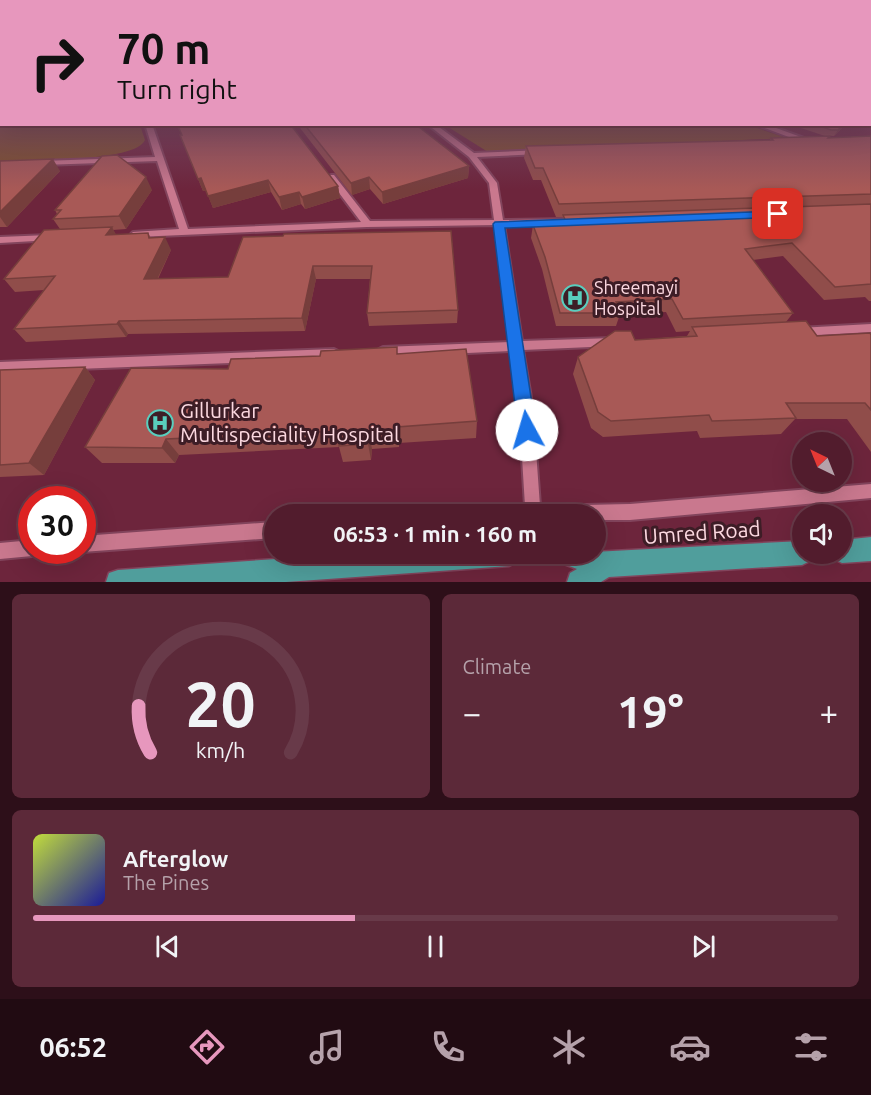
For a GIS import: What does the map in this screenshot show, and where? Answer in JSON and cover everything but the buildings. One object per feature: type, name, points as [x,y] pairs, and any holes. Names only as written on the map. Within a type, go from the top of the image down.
[{"type":"main road","points":[[852,550],[871,549]]},
{"type":"main road","name":"Umred Road","points":[[605,565],[792,554]]},
{"type":"main road","points":[[118,582],[369,564]]},
{"type":"main road","points":[[579,582],[605,565]]},
{"type":"street","points":[[152,135],[184,232]]},
{"type":"street","points":[[445,135],[472,155],[493,183],[515,347],[526,409],[532,504]]},
{"type":"street","points":[[792,135],[810,141]]},
{"type":"street","points":[[787,142],[820,141]]},
{"type":"street","points":[[472,155],[554,152]]},
{"type":"street","points":[[34,164],[160,159]]},
{"type":"street","points":[[325,170],[367,224]]},
{"type":"street","points":[[126,235],[367,224],[580,222]]},
{"type":"street","points":[[0,240],[57,238]]},
{"type":"street","points":[[788,332],[871,328]]},
{"type":"street","points":[[371,352],[622,341]]},
{"type":"street","points":[[0,366],[347,353]]},
{"type":"street","points":[[606,512],[871,491]]},
{"type":"street","points":[[96,543],[264,531]]},
{"type":"street","points":[[0,551],[18,549]]},
{"type":"shaded area","points":[[0,135],[143,135],[145,140],[137,147],[122,153],[102,156],[0,161]]},
{"type":"shaded area","points":[[461,135],[778,135],[787,138],[488,152]]},
{"type":"place","name":"Shreemayi Hospital","points":[[575,298]]},
{"type":"place","name":"Gillurkar Multispeciality Hospital","points":[[160,423]]},
{"type":"route","points":[[527,430],[526,409],[515,347],[499,224],[778,214]]}]
